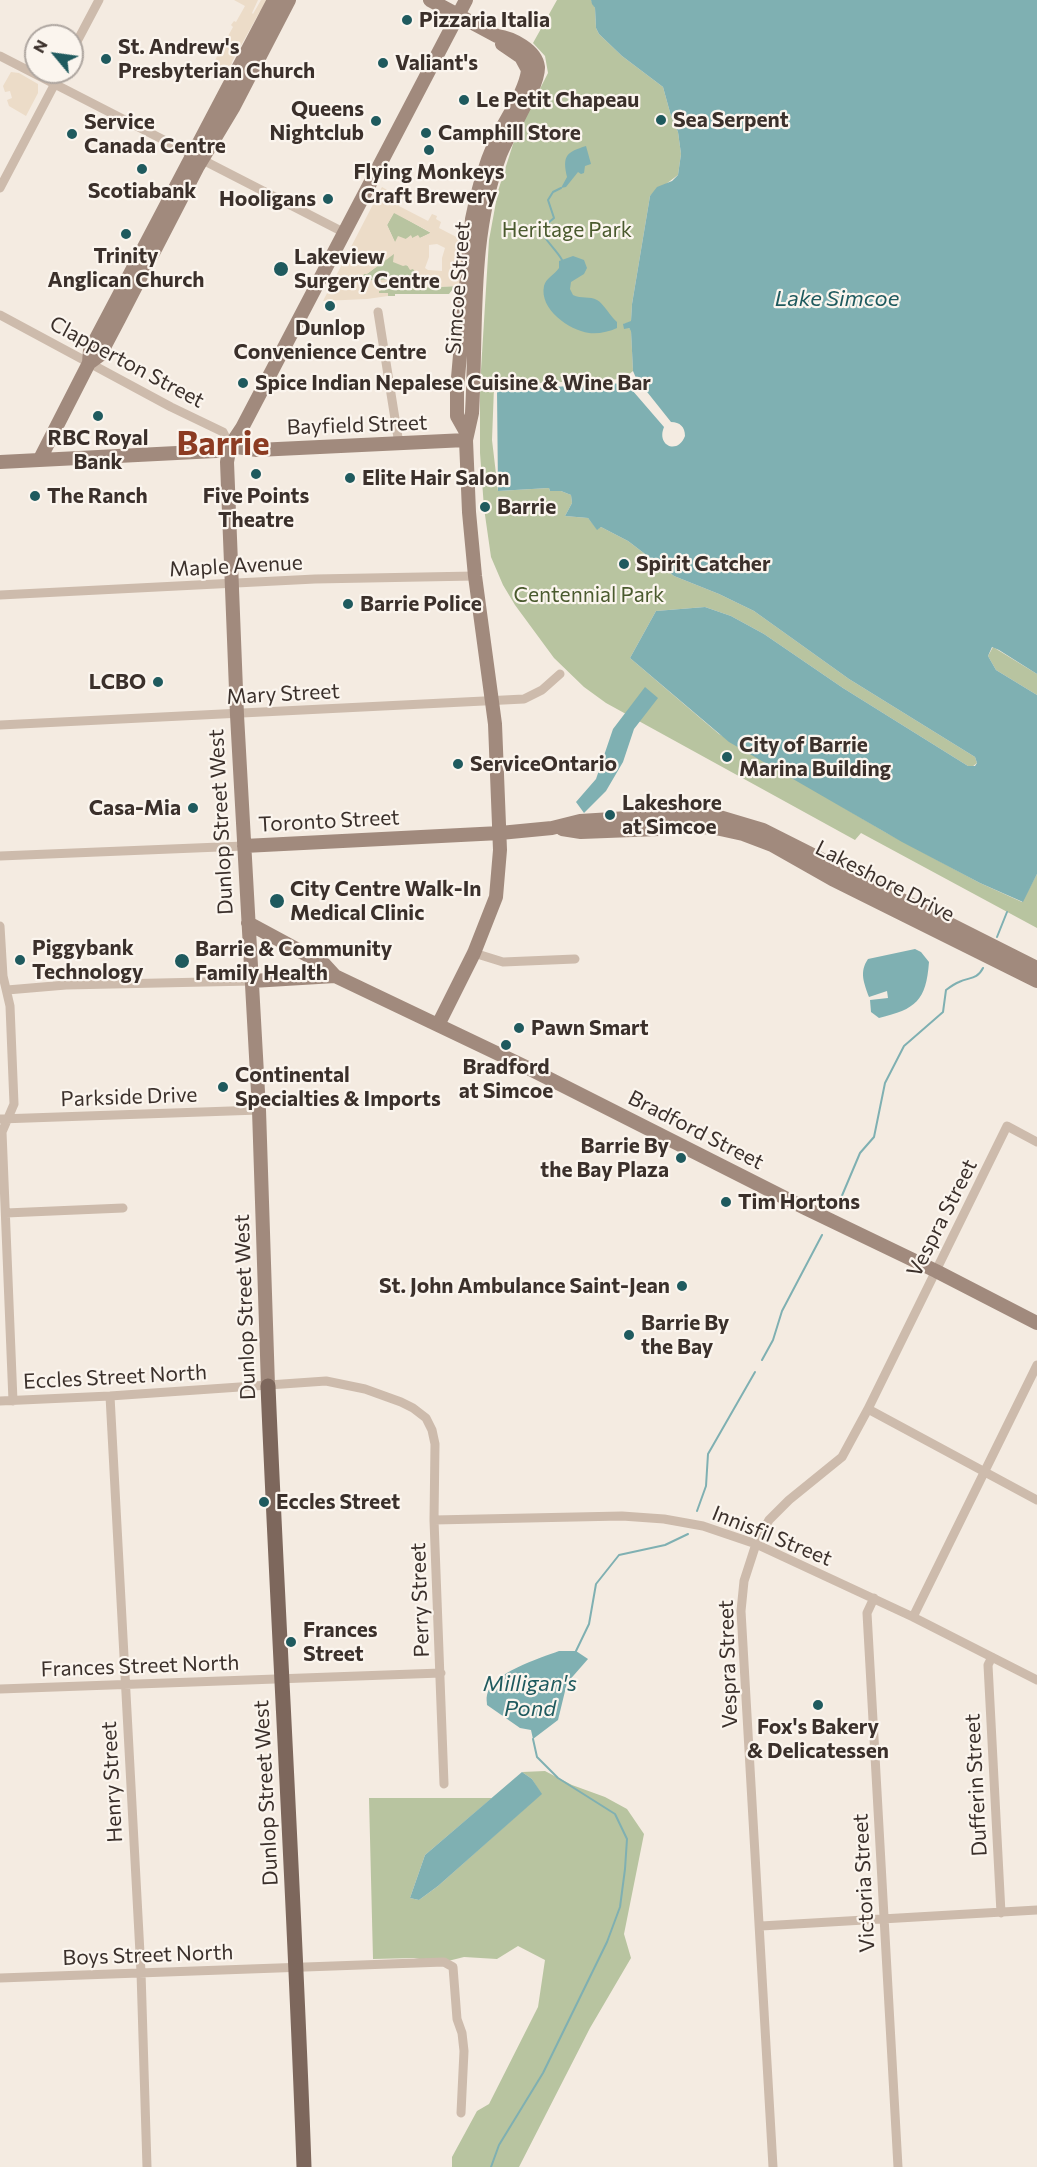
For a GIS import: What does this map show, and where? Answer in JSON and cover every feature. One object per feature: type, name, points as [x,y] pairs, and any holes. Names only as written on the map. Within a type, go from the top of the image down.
[{"type":"main road","points":[[40,459],[89,363],[90,350],[198,157],[274,0]]},
{"type":"main road","points":[[198,157],[233,108],[289,0]]},
{"type":"main road","name":"Simcoe Street","points":[[430,0],[497,36],[507,38],[530,52],[536,60],[538,74],[506,140],[487,197],[477,259],[472,413],[466,436],[469,512],[475,576],[492,701],[500,833],[496,897],[474,953],[438,1025]]},
{"type":"main road","points":[[230,446],[242,428],[466,0]]},
{"type":"main road","name":"Bayfield Street","points":[[0,462],[216,451],[230,446],[257,450],[399,444],[466,436]]},
{"type":"main road","name":"Dunlop Street West","points":[[230,446],[227,462],[237,714],[259,1110],[268,1386],[297,1968],[304,2167]]},
{"type":"main road","points":[[714,821],[763,830],[1037,968]]},
{"type":"main road","name":"Toronto Street","points":[[244,846],[500,833],[552,828],[580,832],[714,821]]},
{"type":"main road","name":"Lakeshore Drive","points":[[714,821],[772,845],[832,879],[1037,981]]},
{"type":"main road","name":"Bradford Street","points":[[248,923],[324,964],[335,976],[804,1208],[936,1270],[1037,1323]]},
{"type":"main road","points":[[252,981],[335,976]]},
{"type":"street","points":[[84,28],[99,0]]},
{"type":"street","points":[[0,56],[345,233]]},
{"type":"street","points":[[0,188],[54,85]]},
{"type":"street","points":[[378,312],[399,444]]},
{"type":"street","name":"Clapperton Street","points":[[0,315],[171,407],[223,432],[230,446]]},
{"type":"street","name":"Maple Avenue","points":[[0,595],[315,579],[475,576]]},
{"type":"street","name":"Mary Street","points":[[0,725],[524,699],[542,690],[560,674]]},
{"type":"street","name":"Toronto Street","points":[[0,856],[244,846]]},
{"type":"street","points":[[0,926],[3,976],[7,990],[14,1104],[4,1119],[2,1132],[6,1213],[4,1287],[13,1401]]},
{"type":"street","points":[[474,953],[503,962],[575,959]]},
{"type":"street","points":[[7,990],[66,985],[252,981]]},
{"type":"street","name":"Parkside Drive","points":[[4,1119],[259,1110]]},
{"type":"street","name":"Vespra Street","points":[[773,2167],[761,1926],[755,1873],[741,1611],[744,1581],[756,1544],[769,1520],[789,1500],[842,1457],[868,1409],[1007,1126],[1037,1142]]},
{"type":"street","points":[[6,1213],[123,1208]]},
{"type":"street","points":[[913,1617],[1037,1365]]},
{"type":"street","name":"Eccles Street North","points":[[0,1401],[268,1386],[311,1381],[339,1382],[401,1402],[426,1418]]},
{"type":"street","name":"Henry Street","points":[[110,1396],[141,1972],[147,2167]]},
{"type":"street","points":[[868,1409],[1037,1500]]},
{"type":"street","name":"Perry Street","points":[[426,1418],[435,1444],[435,1520],[444,1784]]},
{"type":"street","name":"Innisfil Street","points":[[435,1520],[622,1516],[664,1519],[703,1526],[756,1544],[874,1598],[1037,1680]]},
{"type":"street","name":"Victoria Street","points":[[874,1598],[867,1612],[898,2167]]},
{"type":"street","name":"Dufferin Street","points":[[992,1657],[988,1665],[1000,1913]]},
{"type":"street","name":"Frances Street North","points":[[0,1689],[441,1673]]},
{"type":"street","points":[[761,1926],[1037,1910]]},
{"type":"street","name":"Boys Street North","points":[[0,1978],[444,1962],[453,1967],[457,2019],[462,2033],[464,2051],[461,2113]]},
{"type":"green space","name":"Heritage Park","points":[[557,0],[591,0],[595,8],[596,28],[599,34],[622,56],[663,87],[678,132],[681,154],[678,175],[650,196],[631,322],[624,324],[631,330],[633,371],[623,379],[480,386],[489,240],[498,191],[515,138],[548,73],[545,56],[533,43]]},
{"type":"green space","points":[[394,212],[431,233],[420,238],[411,236],[396,245],[387,225]]},
{"type":"green space","points":[[394,253],[396,261],[413,268],[420,278],[360,281],[364,273],[368,273]]},
{"type":"green space","points":[[455,286],[449,294],[388,296],[388,293],[379,293],[384,289]]},
{"type":"green space","name":"Centennial Park","points":[[494,387],[492,440],[498,491],[549,488],[550,491],[561,491],[571,495],[572,503],[565,516],[588,518],[597,529],[601,527],[628,541],[674,576],[754,611],[849,679],[975,757],[977,763],[972,767],[968,766],[843,688],[764,634],[731,616],[705,607],[656,611],[630,658],[719,734],[885,832],[980,883],[1022,902],[1037,874],[1037,928],[861,833],[855,840],[606,703],[584,687],[554,658],[515,605],[491,557],[484,508],[480,453],[480,388]]},
{"type":"green space","points":[[993,647],[1037,674],[1037,695],[996,670],[988,656]]},
{"type":"green space","points":[[545,1771],[627,1809],[644,1834],[624,1934],[631,1958],[590,2028],[519,2167],[452,2167],[452,2157],[477,2111],[489,2104],[538,2007],[545,1960],[518,1946],[497,1959],[464,1957],[440,1963],[414,1958],[373,1959],[369,1798],[492,1798],[425,1855],[410,1898],[419,1900],[438,1886],[541,1794],[532,1779],[522,1772]]},
{"type":"shaded area","points":[[234,0],[258,0],[253,14],[261,0],[269,0],[259,13],[232,62],[230,71],[214,62],[233,27],[231,25],[234,21],[236,22],[245,6]]},
{"type":"shaded area","points":[[11,72],[24,76],[24,84],[38,84],[38,93],[26,116],[9,106],[7,100],[12,98],[10,91],[5,92],[3,86]]},
{"type":"shaded area","points":[[382,187],[394,194],[393,197],[381,191],[378,195],[395,204],[399,196],[403,198],[399,206],[428,221],[432,214],[437,216],[436,219],[441,222],[439,228],[466,242],[461,286],[384,289],[379,293],[388,293],[388,296],[323,301]],"holes":[[[394,213],[430,232],[430,233],[420,238],[418,235],[412,238],[411,235],[406,239],[398,236],[395,242],[387,225]],[[437,244],[445,248],[442,271],[425,268],[429,257],[429,245]],[[394,254],[393,262],[403,266],[407,265],[419,278],[360,281],[364,274]]]},
{"type":"water","name":"Lake Simcoe","points":[[591,0],[1037,0],[1037,674],[992,647],[988,656],[996,670],[1037,695],[1037,874],[1023,902],[980,883],[902,842],[729,742],[630,658],[656,611],[705,607],[731,616],[764,634],[843,688],[968,766],[975,766],[977,763],[975,757],[849,679],[754,611],[674,576],[628,541],[601,527],[597,530],[588,518],[565,516],[572,503],[571,495],[561,491],[550,491],[549,488],[498,491],[497,390],[626,383],[664,427],[662,434],[665,443],[673,447],[682,442],[685,436],[681,426],[671,422],[636,378],[633,371],[631,331],[629,328],[624,329],[623,324],[631,321],[650,196],[657,187],[672,181],[678,175],[681,154],[678,132],[663,87],[622,56],[599,34],[596,28],[595,8]]},
{"type":"water","points":[[586,146],[591,164],[585,166],[584,173],[578,172],[566,187],[561,188],[567,177],[566,159],[574,150]]},
{"type":"water","points":[[573,256],[584,260],[587,268],[584,274],[571,282],[570,289],[573,295],[599,302],[617,322],[617,328],[600,333],[581,331],[557,317],[546,303],[545,283],[559,268],[559,261]]},
{"type":"water","points":[[645,687],[658,698],[634,729],[623,762],[606,791],[584,813],[576,802],[596,779],[613,729]]},
{"type":"water","points":[[915,949],[921,952],[929,962],[928,975],[922,994],[910,1007],[879,1018],[871,1012],[870,1000],[888,998],[887,991],[869,997],[863,978],[865,964],[868,959]]},
{"type":"water","name":"Milligan's Pond","points":[[559,1651],[576,1651],[588,1659],[567,1683],[558,1720],[533,1739],[531,1730],[520,1728],[487,1705],[487,1695],[490,1687],[507,1673]]},
{"type":"water","points":[[522,1772],[532,1779],[542,1794],[438,1886],[419,1900],[410,1898],[425,1855]]},
{"type":"waterway","points":[[561,188],[553,192],[548,200],[554,218],[541,229],[562,260]]},
{"type":"waterway","points":[[997,937],[1007,912]]},
{"type":"waterway","points":[[838,1205],[860,1153],[874,1137],[885,1083],[904,1046],[943,1012],[946,990],[975,976],[983,968]]},
{"type":"waterway","points":[[762,1360],[773,1340],[782,1311],[822,1235]]},
{"type":"waterway","points":[[697,1511],[706,1486],[708,1454],[755,1372]]},
{"type":"waterway","points":[[576,1651],[589,1624],[596,1584],[619,1555],[665,1545],[688,1534]]},
{"type":"waterway","points":[[491,2167],[499,2145],[543,2073],[607,1942],[620,1907],[625,1869],[627,1839],[615,1814],[558,1778],[537,1757],[533,1739]]},
{"type":"place","name":"Pizzaria Italia","points":[[407,20]]},
{"type":"place","name":"St. Andrew's Presbyterian Church","points":[[106,59]]},
{"type":"place","name":"Valiant's","points":[[383,63]]},
{"type":"place","name":"Le Petit Chapeau","points":[[464,100]]},
{"type":"place","name":"Sea Serpent","points":[[661,120]]},
{"type":"place","name":"Queens Nightclub","points":[[376,121]]},
{"type":"place","name":"Camphill Store","points":[[426,133]]},
{"type":"place","name":"Service Canada Centre","points":[[72,134]]},
{"type":"place","name":"Flying Monkeys Craft Brewery","points":[[429,150]]},
{"type":"place","name":"Scotiabank","points":[[142,169]]},
{"type":"place","name":"Hooligans","points":[[328,199]]},
{"type":"place","name":"Trinity Anglican Church","points":[[126,234]]},
{"type":"place","name":"Lakeview Surgery Centre","points":[[281,269]]},
{"type":"place","name":"Dunlop Convenience Centre","points":[[330,306]]},
{"type":"place","name":"Spice Indian Nepalese Cuisine & Wine Bar","points":[[243,383]]},
{"type":"place","name":"RBC Royal Bank","points":[[98,416]]},
{"type":"place","name":"Five Points Theatre","points":[[256,474]]},
{"type":"place","name":"Elite Hair Salon","points":[[350,478]]},
{"type":"place","name":"The Ranch","points":[[35,496]]},
{"type":"place","name":"Barrie","points":[[485,507]]},
{"type":"place","name":"Spirit Catcher","points":[[624,564]]},
{"type":"place","name":"Barrie Police","points":[[348,604]]},
{"type":"place","name":"LCBO","points":[[158,682]]},
{"type":"place","name":"City of Barrie Marina Building","points":[[727,757]]},
{"type":"place","name":"ServiceOntario","points":[[458,764]]},
{"type":"place","name":"Casa-Mia","points":[[193,808]]},
{"type":"place","name":"Lakeshore at Simcoe","points":[[610,815]]},
{"type":"place","name":"City Centre Walk-In Medical Clinic","points":[[277,901]]},
{"type":"place","name":"Piggybank Technology","points":[[20,960]]},
{"type":"place","name":"Barrie & Community Family Health","points":[[182,961]]},
{"type":"place","name":"Pawn Smart","points":[[519,1028]]},
{"type":"place","name":"Bradford at Simcoe","points":[[506,1045]]},
{"type":"place","name":"Continental Specialties & Imports","points":[[223,1087]]},
{"type":"place","name":"Barrie By the Bay Plaza","points":[[681,1158]]},
{"type":"place","name":"Tim Hortons","points":[[726,1202]]},
{"type":"place","name":"St. John Ambulance Saint-Jean","points":[[682,1286]]},
{"type":"place","name":"Barrie By the Bay","points":[[629,1335]]},
{"type":"place","name":"Eccles Street","points":[[264,1502]]},
{"type":"place","name":"Frances Street","points":[[291,1642]]},
{"type":"place","name":"Fox's Bakery & Delicatessen","points":[[818,1705]]},
{"type":"district","name":"Barrie","points":[[223,444]]}]
